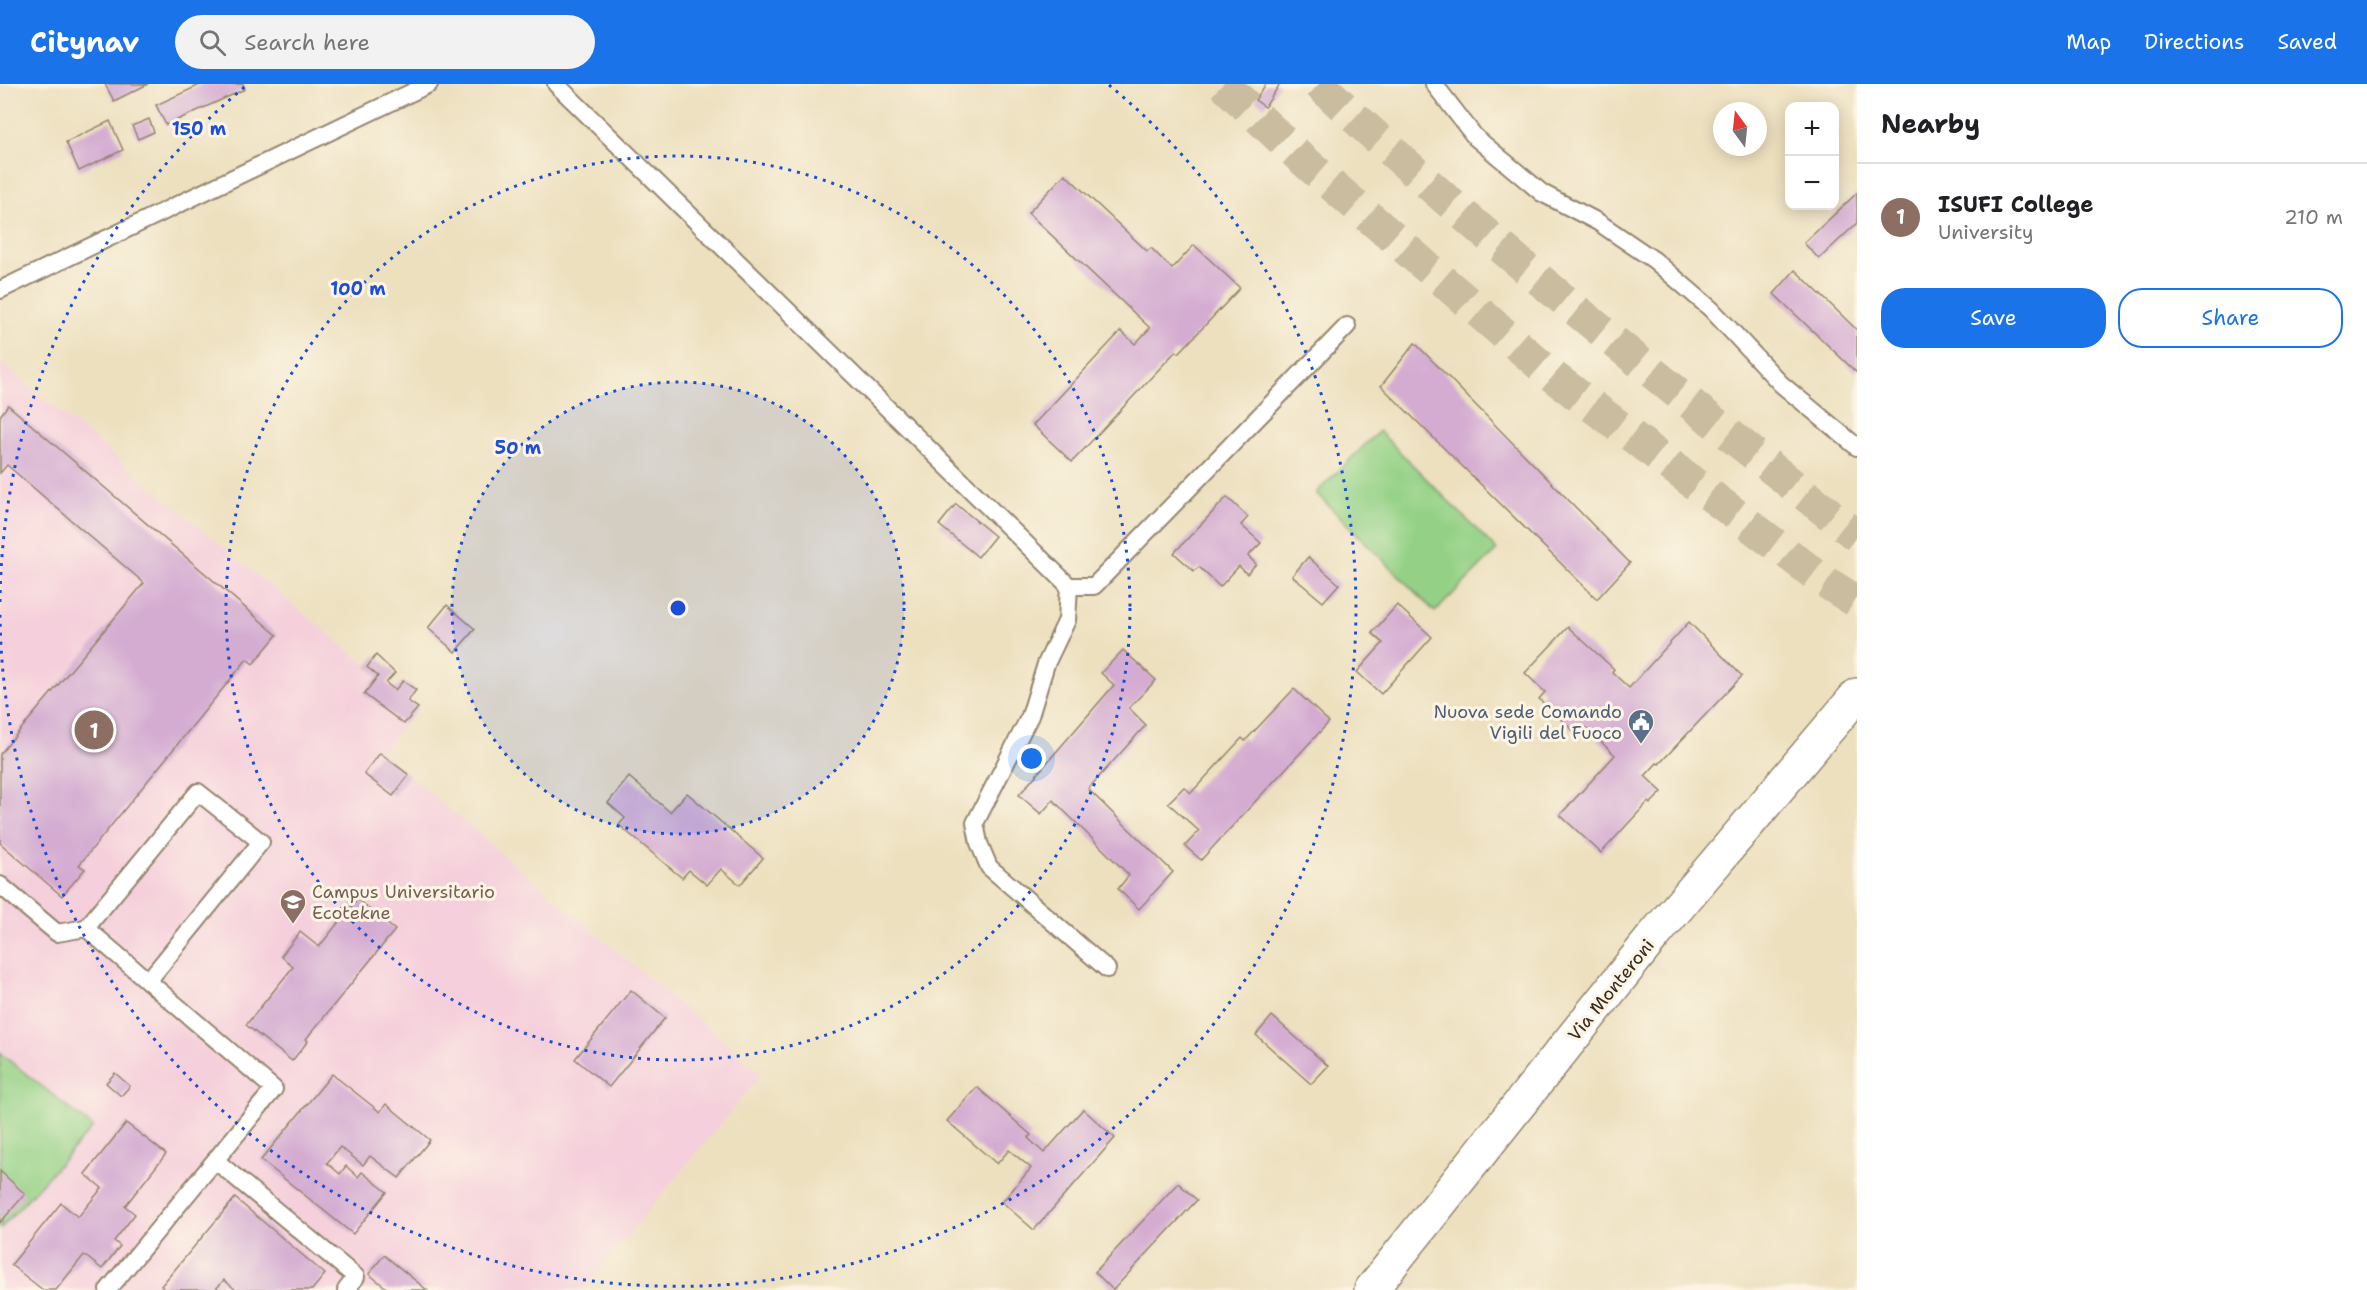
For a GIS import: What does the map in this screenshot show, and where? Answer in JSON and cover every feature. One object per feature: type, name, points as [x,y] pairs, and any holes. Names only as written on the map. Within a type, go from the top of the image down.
[{"type":"main road","name":"Via Monteroni","points":[[1371,1290],[1652,939],[1857,695]]},
{"type":"lane","points":[[0,290],[429,84]]},
{"type":"lane","points":[[556,84],[1069,586],[1094,586],[1347,326]]},
{"type":"lane","points":[[1434,84],[1475,137],[1542,193],[1598,222],[1654,260],[1711,309],[1781,384],[1857,447]]},
{"type":"lane","points":[[1069,586],[1067,620],[1046,664],[1030,716],[975,823],[979,843],[989,867],[1107,969]]},
{"type":"lane","points":[[0,885],[57,933],[86,928],[198,792],[261,842],[148,981]]},
{"type":"lane","points":[[86,928],[274,1089],[108,1290]]},
{"type":"lane","points":[[216,1161],[356,1277],[346,1290]]},
{"type":"shaded area","name":"Campus Universitario Ecotekne","points":[[0,362],[418,708],[380,753],[409,775],[762,1074],[582,1290],[0,1290]]},
{"type":"green space","points":[[1379,431],[1497,550],[1435,612],[1316,493]]},
{"type":"green space","points":[[0,1053],[93,1127],[0,1229]]},
{"type":"building","points":[[105,84],[148,84],[114,101]]},
{"type":"building","points":[[202,84],[243,84],[245,89],[166,125],[156,105]]},
{"type":"building","points":[[1266,84],[1280,84],[1265,107],[1255,100]]},
{"type":"building","points":[[149,119],[154,132],[138,139],[132,126]]},
{"type":"building","points":[[110,121],[123,150],[79,171],[66,142]]},
{"type":"building","points":[[1065,174],[1147,251],[1151,248],[1172,269],[1194,245],[1240,288],[1179,353],[1176,351],[1072,462],[1033,425],[1121,331],[1135,344],[1150,328],[1028,213]]},
{"type":"building","points":[[1857,193],[1857,223],[1819,259],[1804,243]]},
{"type":"building","points":[[1795,270],[1857,330],[1857,373],[1774,294]]},
{"type":"building","points":[[1415,343],[1630,563],[1597,599],[1381,386]]},
{"type":"building","points":[[8,405],[277,635],[253,664],[247,659],[79,865],[85,869],[62,896],[0,843],[0,754],[144,583],[7,465],[0,473],[0,416]]},
{"type":"building","points":[[1227,497],[1248,517],[1241,525],[1261,543],[1248,556],[1256,564],[1247,574],[1239,566],[1220,587],[1199,567],[1194,571],[1174,553]]},
{"type":"building","points":[[956,504],[995,536],[978,557],[939,525]]},
{"type":"building","points":[[1308,557],[1339,584],[1323,602],[1292,576]]},
{"type":"building","points":[[447,605],[475,629],[455,652],[428,628]]},
{"type":"building","points":[[1397,605],[1432,637],[1381,694],[1357,672],[1383,643],[1372,633]]},
{"type":"building","name":"Nuova sede Comando Vigili del Fuoco","points":[[1689,622],[1742,676],[1645,776],[1662,792],[1650,804],[1648,802],[1601,853],[1560,815],[1615,755],[1584,726],[1577,734],[1539,699],[1545,692],[1525,673],[1568,627],[1614,669],[1612,672],[1629,688]]},
{"type":"building","points":[[1123,650],[1156,680],[1129,708],[1146,725],[1088,789],[1173,872],[1139,909],[1118,889],[1129,875],[1053,800],[1041,814],[1019,795],[1114,685],[1101,673]]},
{"type":"building","points":[[376,655],[395,673],[386,683],[395,690],[403,681],[416,690],[408,701],[418,708],[404,724],[364,694],[378,676],[367,667]]},
{"type":"building","points":[[1294,689],[1329,722],[1201,860],[1185,846],[1199,831],[1168,803],[1184,787],[1191,793],[1242,738],[1245,741]]},
{"type":"building","points":[[380,753],[409,775],[393,796],[364,774]]},
{"type":"building","points":[[629,777],[670,812],[687,793],[763,858],[740,885],[721,869],[707,885],[689,870],[682,878],[619,825],[625,818],[608,803]]},
{"type":"building","points":[[357,899],[395,930],[306,1039],[308,1041],[292,1061],[246,1025],[293,967],[281,956],[300,932],[319,947]]},
{"type":"building","points":[[631,990],[665,1018],[609,1087],[575,1059]]},
{"type":"building","points":[[1272,1016],[1328,1066],[1311,1084],[1256,1035]]},
{"type":"building","points":[[115,1073],[130,1086],[121,1096],[106,1083]]},
{"type":"building","points":[[332,1074],[380,1112],[386,1104],[430,1140],[399,1178],[370,1156],[363,1165],[340,1147],[327,1163],[340,1174],[346,1166],[358,1177],[362,1172],[387,1192],[353,1234],[261,1160]]},
{"type":"building","points":[[977,1087],[1031,1135],[1028,1138],[1044,1153],[1083,1109],[1115,1138],[1034,1230],[1002,1202],[1031,1168],[1009,1150],[997,1164],[947,1121]]},
{"type":"building","points":[[126,1123],[166,1154],[125,1206],[135,1214],[114,1241],[120,1246],[102,1269],[84,1255],[56,1290],[43,1290],[11,1265],[61,1203],[78,1217],[102,1188],[85,1174]]},
{"type":"building","points":[[0,1171],[25,1194],[0,1223]]},
{"type":"building","points":[[1178,1183],[1197,1200],[1113,1290],[1095,1272]]},
{"type":"building","points":[[235,1198],[325,1274],[312,1290],[236,1290],[224,1280],[215,1290],[165,1290],[161,1286]]},
{"type":"building","points":[[384,1255],[427,1290],[389,1290],[369,1274]]},
{"type":"tunnel","points":[[1223,84],[1302,159],[1555,378],[1821,579],[1857,602]]},
{"type":"tunnel","points":[[1319,84],[1383,144],[1515,259],[1857,536]]},
{"type":"place","name":"ISUFI College","points":[[94,730]]},
{"type":"place","name":"Nuova sede Comando Vigili del Fuoco","points":[[1641,745]]},
{"type":"place","name":"Campus Universitario Ecotekne","points":[[293,925]]}]
